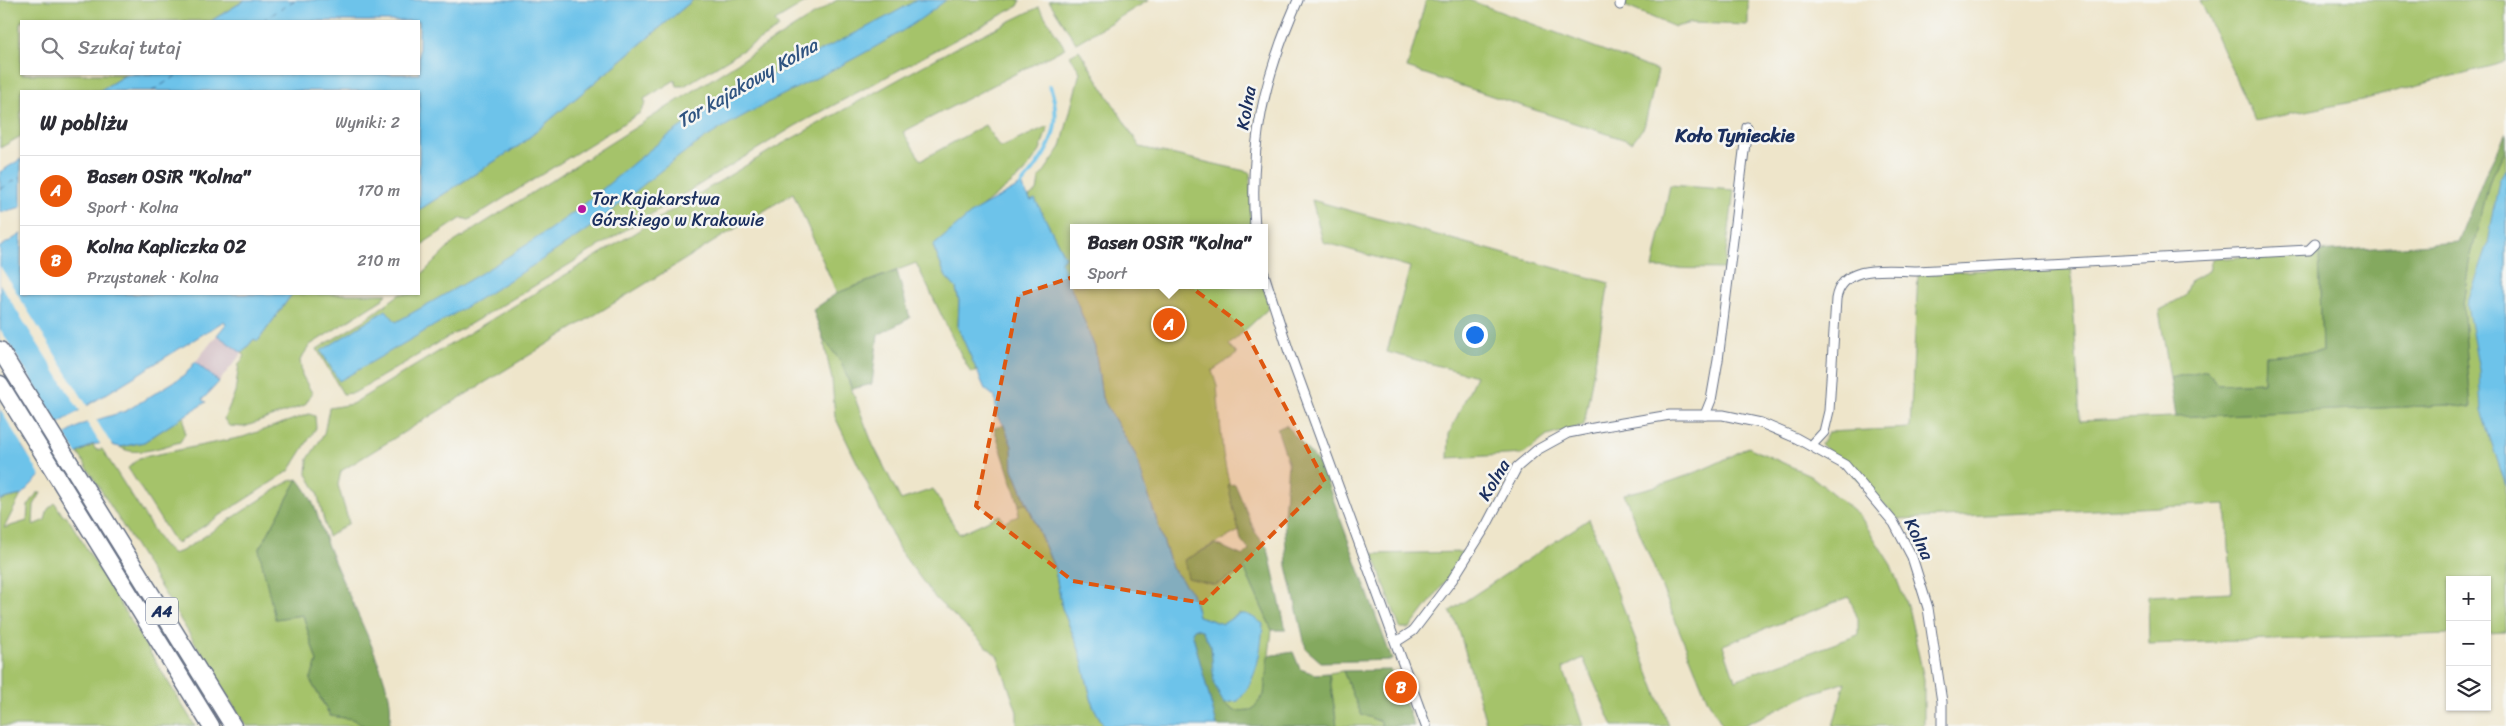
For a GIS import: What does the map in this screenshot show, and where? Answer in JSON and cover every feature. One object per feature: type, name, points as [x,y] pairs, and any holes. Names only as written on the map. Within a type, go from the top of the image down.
[{"type":"highway","name":"A4","points":[[0,350],[233,726]]},
{"type":"highway","name":"A4","points":[[0,384],[211,726]]},
{"type":"street","name":"Kolna","points":[[1255,224],[1254,169],[1263,100],[1277,52],[1298,0]]},
{"type":"street","points":[[1705,415],[1711,400],[1718,360],[1747,127]]},
{"type":"street","points":[[1812,446],[1824,432],[1830,411],[1837,291],[1848,277],[1865,271],[1917,271],[2309,250],[2315,244]]},
{"type":"street","points":[[1268,286],[1288,349],[1426,726]]},
{"type":"street","name":"Kolna","points":[[1396,642],[1413,631],[1452,580],[1486,526],[1517,467],[1537,450],[1568,433],[1670,415],[1723,415],[1761,423],[1812,446],[1845,465],[1894,523],[1912,556],[1928,608],[1942,702],[1942,726]]},
{"type":"highlighted area","points":[[1145,253],[1242,325],[1325,482],[1203,603],[1073,581],[976,506],[1019,295]]},
{"type":"shaded area","points":[[217,335],[242,353],[209,394],[185,375]]},
{"type":"green space","points":[[0,0],[245,0],[213,20],[20,20],[20,75],[125,75],[101,90],[20,90],[20,137],[0,148]]},
{"type":"green space","points":[[693,0],[810,0],[775,21],[779,28],[684,86],[677,86],[675,80],[644,99],[646,103],[640,113],[469,220],[462,218],[425,242],[420,250],[420,209],[520,145]]},
{"type":"green space","name":"Tor Kajakarstwa Górskiego w Krakowie","points":[[837,0],[1021,0],[1018,6],[795,126],[526,291],[354,393],[343,394],[317,349],[363,321],[399,295],[420,295],[420,276],[454,242]]},
{"type":"green space","points":[[1149,0],[1076,43],[1049,1]]},
{"type":"green space","points":[[1426,0],[1469,0],[1658,71],[1644,127],[1632,142],[1407,68]]},
{"type":"green space","points":[[1627,0],[1748,0],[1748,25],[1691,23],[1675,27],[1625,6]]},
{"type":"green space","points":[[2200,0],[2506,0],[2506,62],[2362,100],[2255,121]]},
{"type":"green space","points":[[1039,7],[1065,48],[903,132],[921,160],[985,125],[1000,148],[1048,126],[1040,151],[1024,173],[933,246],[946,277],[956,288],[959,301],[958,328],[978,371],[971,373],[916,263],[837,293],[793,193],[341,471],[338,485],[349,523],[328,537],[317,492],[307,474],[308,459],[324,434],[329,408],[352,404],[773,149],[955,48]]},
{"type":"green space","points":[[1079,50],[1140,147],[1250,172],[1251,224],[1070,224],[1070,287],[1060,262],[1065,257],[1035,200],[1031,202],[1029,197],[1037,191],[1039,179],[1061,147],[1080,72],[1070,55]]},
{"type":"green space","points":[[2506,133],[2506,150],[2490,180],[2469,263],[2463,305],[2471,408],[2448,405],[2176,417],[2170,378],[2207,370],[2217,384],[2264,382],[2265,355],[2322,352],[2319,252],[2458,242],[2484,177]]},
{"type":"green space","points":[[2506,150],[2506,632],[2491,633],[2491,576],[2446,576],[2446,634],[2149,644],[2148,596],[2232,592],[2226,504],[1898,519],[1821,444],[1828,432],[1910,428],[1918,274],[2071,265],[2080,421],[2448,405],[2471,408],[2463,305],[2469,263],[2490,180]]},
{"type":"green space","points":[[1670,185],[1734,190],[1724,269],[1653,268]]},
{"type":"green space","points":[[1312,200],[1609,283],[1584,425],[1547,436],[1524,454],[1448,458],[1449,434],[1476,376],[1387,352],[1410,267],[1323,242]]},
{"type":"green space","points":[[2319,252],[2322,352],[2265,355],[2264,382],[2217,384],[2207,370],[2170,378],[2159,310],[2185,296],[2191,280],[2209,271],[2212,259]]},
{"type":"green space","points":[[897,271],[910,318],[878,335],[872,384],[852,389],[841,362],[823,338],[813,310],[837,293]]},
{"type":"green space","points":[[1071,289],[1264,289],[1269,308],[1229,345],[1237,354],[1212,371],[1217,386],[1223,454],[1239,531],[1184,560],[1245,570],[1272,630],[1264,695],[1252,710],[1235,711],[1224,703],[1238,701],[1240,613],[1223,624],[1198,616],[1192,593],[1172,568],[1135,454],[1102,398],[1095,348]]},
{"type":"green space","points":[[291,295],[386,295],[383,299],[310,345],[300,360],[302,375],[312,393],[305,405],[244,427],[229,426],[224,419],[235,393],[239,364],[245,356],[242,353],[254,339],[258,341]]},
{"type":"green space","points":[[823,338],[841,362],[873,445],[901,500],[933,489],[959,534],[1000,515],[1004,522],[1018,516],[1019,505],[1027,504],[1055,570],[1062,608],[1079,649],[1093,706],[1104,726],[1017,726],[1017,712],[998,657],[936,599],[900,551],[835,417],[832,380]]},
{"type":"green space","points":[[309,414],[315,416],[316,428],[289,471],[176,544],[128,468],[139,458],[243,437]]},
{"type":"green space","points":[[184,416],[185,434],[180,442],[141,451],[126,450],[120,447],[144,442]]},
{"type":"green space","points":[[1004,425],[1012,446],[1013,469],[1027,504],[1019,505],[994,428]]},
{"type":"green space","points":[[1286,425],[1321,466],[1392,660],[1321,662],[1306,649],[1287,566],[1284,516],[1288,462],[1277,429]]},
{"type":"green space","points":[[93,445],[96,450],[102,449],[161,542],[172,554],[182,551],[289,481],[298,479],[259,550],[276,619],[303,615],[317,662],[310,680],[330,716],[352,719],[364,726],[246,726],[78,453]]},
{"type":"green space","points":[[1748,447],[1810,475],[1860,516],[1891,565],[1909,611],[1924,679],[1924,726],[1833,726],[1845,682],[1808,695],[1742,726],[1723,726],[1708,701],[1624,494],[1688,475]],"holes":[[[1849,597],[1858,619],[1858,635],[1735,680],[1723,645]]]},
{"type":"green space","points":[[298,479],[313,503],[327,544],[368,636],[382,673],[390,701],[389,726],[364,726],[352,719],[331,716],[310,680],[317,662],[303,615],[275,619],[259,550]]},
{"type":"green space","points":[[1235,484],[1255,532],[1268,549],[1286,630],[1272,630],[1245,570],[1215,585],[1188,578],[1184,560],[1216,544],[1243,556],[1249,550],[1241,540],[1228,485]]},
{"type":"green space","points":[[37,493],[41,493],[34,505],[33,525],[45,520],[48,509],[55,503],[63,516],[66,515],[195,726],[0,726],[0,500],[21,495],[4,528],[27,521],[28,506]]},
{"type":"green space","points":[[1589,519],[1669,726],[1613,726],[1583,658],[1563,668],[1583,726],[1487,726],[1458,627],[1450,611]]},
{"type":"green space","points":[[1464,552],[1440,589],[1410,628],[1400,628],[1373,554]]},
{"type":"green space","points":[[1195,628],[1202,630],[1211,646],[1215,684],[1224,703],[1235,711],[1252,710],[1264,695],[1268,656],[1293,652],[1300,669],[1315,674],[1329,673],[1337,726],[1217,726],[1192,632]]},
{"type":"green space","points":[[1390,670],[1397,679],[1414,726],[1382,726],[1381,722],[1361,714],[1343,671]]},
{"type":"green space","points":[[1343,671],[1361,714],[1381,722],[1382,726],[1337,726],[1329,673]]},
{"type":"water","points":[[245,0],[693,0],[520,145],[420,209],[420,90],[101,90],[125,75],[420,75],[420,20],[213,20]]},
{"type":"water","points":[[917,0],[946,0],[918,21],[889,39],[765,104],[704,139],[687,150],[578,236],[490,292],[339,381],[321,351],[386,310],[396,322],[462,284],[528,244],[570,215],[647,152],[696,117],[750,86]]},
{"type":"water","points":[[20,160],[20,207],[0,213],[0,172]]},
{"type":"water","points":[[2506,168],[2506,486],[2481,411],[2479,371],[2467,305],[2488,244],[2499,180]]},
{"type":"water","points":[[1021,185],[1031,201],[1035,199],[1065,257],[1061,262],[1070,289],[1072,289],[1095,348],[1102,398],[1135,454],[1172,568],[1192,593],[1198,616],[1223,624],[1239,615],[1247,614],[1263,624],[1257,665],[1250,684],[1238,701],[1224,703],[1214,684],[1211,646],[1202,630],[1195,628],[1192,632],[1217,726],[1104,726],[1093,706],[1079,649],[1062,608],[1055,570],[1013,469],[1012,446],[1004,425],[997,417],[995,397],[985,389],[958,328],[959,301],[956,288],[946,277],[933,246],[973,212]]},
{"type":"water","points":[[20,235],[20,295],[291,295],[258,341],[254,339],[242,353],[217,335],[226,324],[224,321],[22,446],[29,456],[83,424],[126,411],[185,375],[195,362],[219,382],[202,400],[206,402],[144,442],[120,447],[103,443],[91,445],[40,476],[21,495],[0,500],[0,247]]},
{"type":"pier","points":[[0,266],[88,407],[80,411],[0,284]]},
{"type":"pier","points":[[0,329],[59,425],[25,446],[29,453],[64,432],[78,456],[42,478],[0,409]]},
{"type":"pier","points":[[95,418],[113,447],[101,445],[86,421]]},
{"type":"waterway","points":[[1021,185],[1046,151],[1055,128],[1056,115],[1050,86]]},
{"type":"ferry route","points":[[264,20],[295,0]]},
{"type":"ferry route","points":[[154,90],[177,75]]},
{"type":"ferry route","points":[[0,189],[20,178]]},
{"type":"place","name":"Tor Kajakarstwa Górskiego w Krakowie","points":[[582,209]]},
{"type":"place","name":"Basen OSiR \"Kolna\"","points":[[1169,324]]},
{"type":"place","name":"Kolna Kapliczka 02","points":[[1401,687]]},
{"type":"district","name":"Koło Tynieckie","points":[[1735,135]]},
{"type":"water label","name":"Tor kajakowy Kolna","points":[[747,83]]}]
